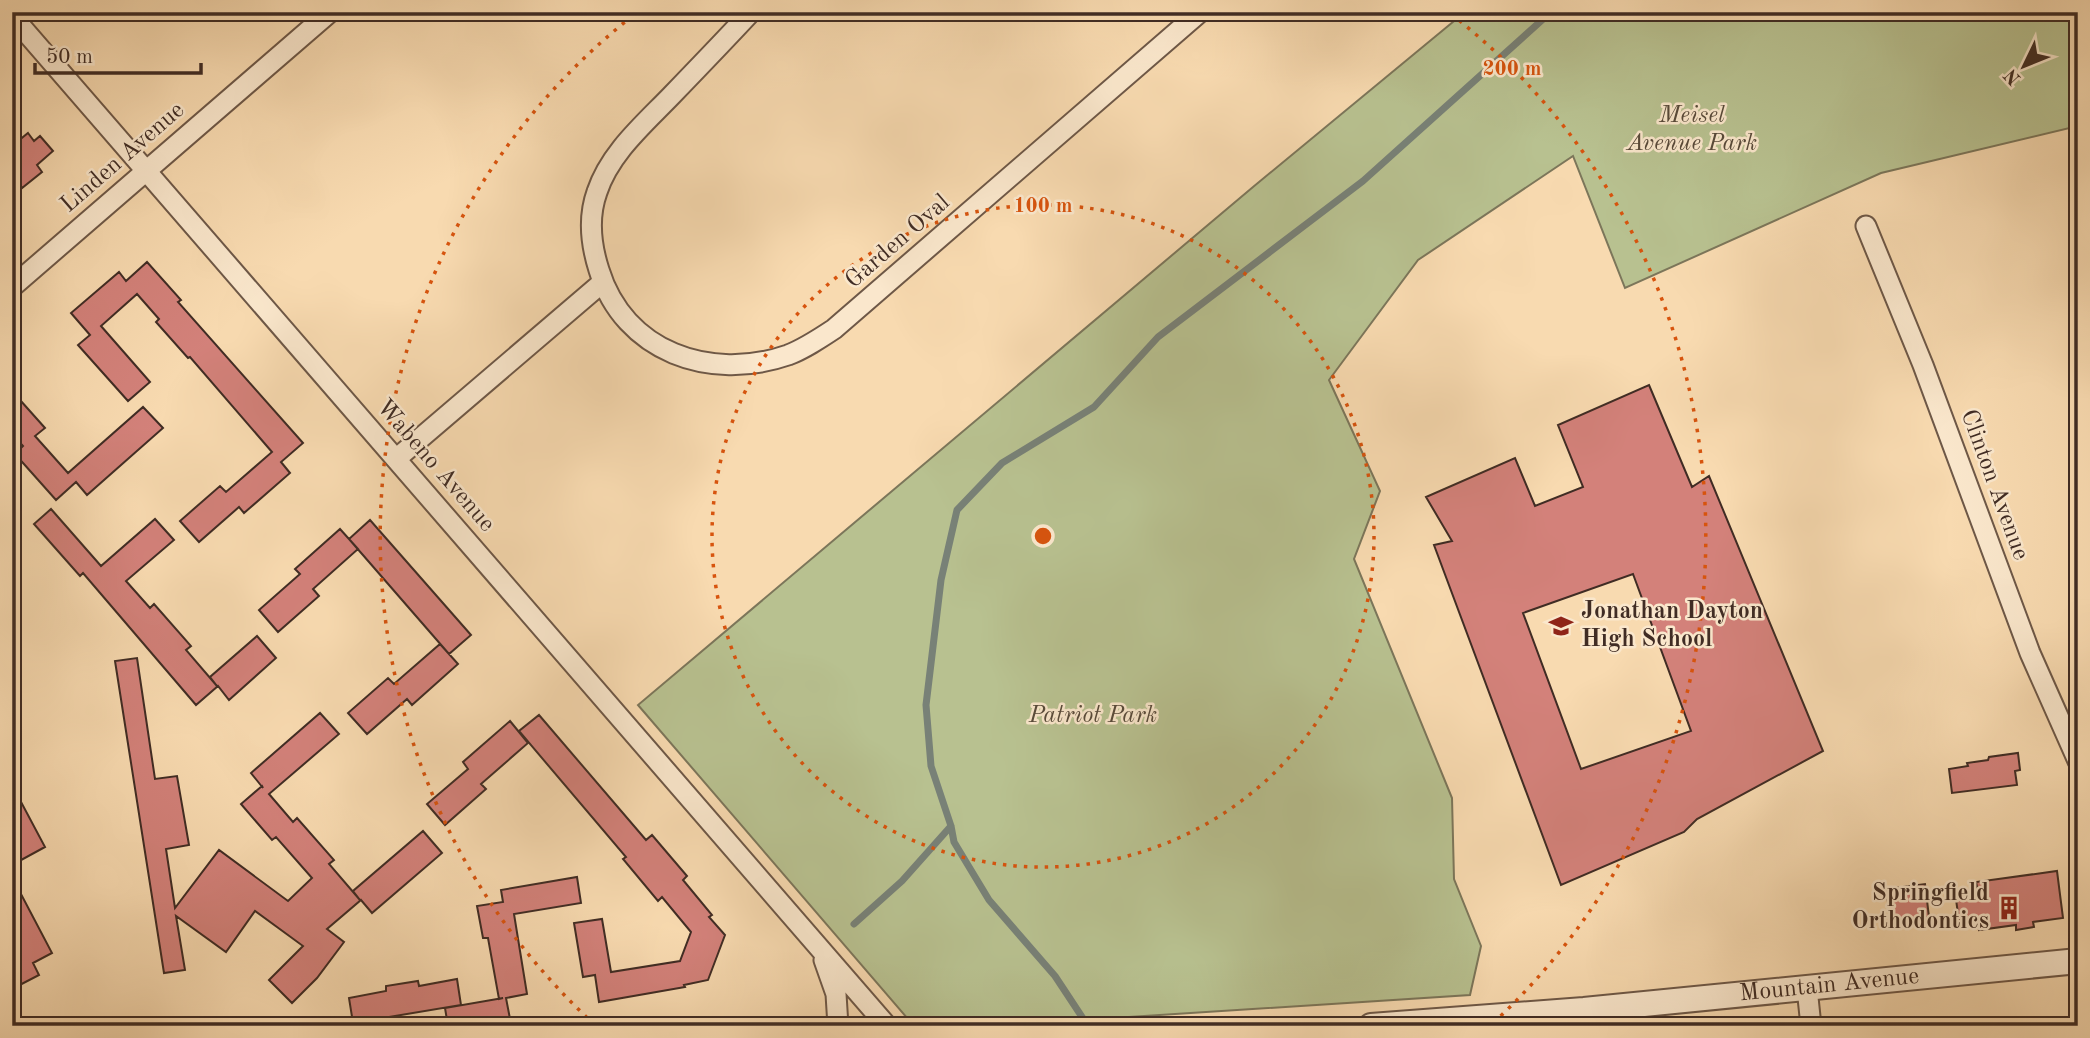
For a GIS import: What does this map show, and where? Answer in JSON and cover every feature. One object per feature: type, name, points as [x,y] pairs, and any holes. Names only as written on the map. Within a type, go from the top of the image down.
[{"type":"street","name":"Linden Avenue","points":[[12,287],[330,12]]},
{"type":"street","name":"Garden Oval","points":[[751,12],[637,132],[605,171],[596,194],[592,223],[593,252],[603,282],[623,317],[644,338],[669,353],[698,361],[734,364],[769,360],[803,348],[834,330],[1200,12]]},
{"type":"street","name":"Wabeno Avenue","points":[[12,16],[887,1026]]},
{"type":"street","name":"Clinton Avenue","points":[[1866,226],[1923,365],[2030,653],[2078,761]]},
{"type":"street","points":[[397,459],[603,282]]},
{"type":"street","name":"Wabeno Avenue","points":[[820,949],[836,994],[838,1026]]},
{"type":"street","name":"Mountain Avenue","points":[[1371,1026],[1581,1018],[1807,988],[2078,961]]},
{"type":"street","points":[[1807,988],[1811,1026]]},
{"type":"green space","name":"Patriot Park","points":[[1465,12],[2078,12],[2078,126],[1881,173],[1625,288],[1573,156],[1418,260],[1329,380],[1380,491],[1354,559],[1452,798],[1454,879],[1481,946],[1470,995],[989,1026],[914,1026],[638,705]]},
{"type":"building","points":[[28,133],[34,141],[40,136],[53,151],[37,165],[42,172],[22,188],[12,176],[12,146]]},
{"type":"building","points":[[147,262],[181,300],[178,302],[303,443],[281,462],[290,473],[244,513],[239,507],[199,542],[180,521],[220,486],[226,492],[272,452],[156,322],[159,319],[137,294],[101,326],[150,382],[128,401],[78,345],[90,335],[71,313],[119,272],[126,281]]},
{"type":"building","points":[[1649,385],[1692,487],[1709,476],[1823,751],[1697,819],[1684,832],[1561,885],[1434,545],[1452,541],[1426,497],[1515,458],[1535,506],[1583,487],[1558,425]],"holes":[[[1633,574],[1691,731],[1581,769],[1523,613]]]},
{"type":"building","points":[[12,391],[45,428],[35,436],[68,473],[143,407],[163,428],[87,495],[76,482],[56,500],[15,454],[23,446],[12,434]]},
{"type":"building","points":[[51,509],[101,566],[155,519],[174,540],[126,581],[150,608],[154,604],[191,646],[186,650],[217,686],[210,677],[257,636],[276,658],[229,700],[218,686],[196,705],[83,573],[80,576],[34,524]]},
{"type":"building","points":[[370,520],[471,635],[449,654],[349,539]]},
{"type":"building","points":[[340,529],[358,549],[313,589],[319,596],[278,632],[259,610],[300,574],[295,569]]},
{"type":"building","points":[[440,644],[458,664],[412,705],[407,699],[367,734],[348,713],[388,678],[394,684]]},
{"type":"building","points":[[137,658],[155,779],[177,776],[189,845],[166,849],[175,908],[219,850],[288,901],[312,878],[276,837],[272,840],[241,804],[262,786],[251,773],[320,713],[339,734],[269,794],[293,822],[297,818],[334,860],[329,864],[360,900],[353,891],[423,831],[442,853],[372,913],[361,900],[327,929],[344,942],[317,978],[292,1003],[269,980],[303,946],[255,911],[226,952],[176,916],[185,970],[164,973],[115,661]]},
{"type":"building","points":[[539,715],[646,840],[652,835],[687,876],[683,880],[725,935],[708,980],[684,985],[685,987],[599,1002],[595,975],[583,977],[574,923],[602,919],[611,972],[680,961],[691,932],[662,897],[658,901],[623,859],[626,857],[519,731]]},
{"type":"building","points":[[510,721],[528,743],[481,784],[486,789],[445,825],[427,804],[468,769],[463,762]]},
{"type":"building","points":[[2018,753],[2020,770],[2015,771],[2017,785],[1952,793],[1949,769],[1988,760],[1989,757]]},
{"type":"building","points":[[12,785],[45,847],[12,865]]},
{"type":"building","name":"Springfield Orthodontics","points":[[2057,871],[2063,918],[2033,922],[2034,927],[2016,930],[2016,925],[1979,930],[1978,919],[1959,922],[1956,899],[1979,896],[1976,882]]},
{"type":"building","points":[[12,877],[52,953],[33,963],[39,975],[12,989]]},
{"type":"building","points":[[577,877],[581,903],[514,914],[527,994],[506,998],[511,1024],[448,1026],[445,1008],[499,999],[488,938],[483,938],[477,906],[503,902],[501,890]]},
{"type":"building","points":[[1925,884],[1929,917],[1891,923],[1886,889]]},
{"type":"building","points":[[457,979],[461,1005],[353,1023],[349,998],[386,991],[386,986],[418,981],[419,986]]},
{"type":"waterway","points":[[1088,1026],[1055,976],[989,900],[954,842],[931,766],[926,705],[941,580],[957,510],[1002,463],[1094,407],[1158,337],[1363,181],[1551,12]]},
{"type":"waterway","points":[[854,924],[902,881],[951,826]]},
{"type":"place","name":"Jonathan Dayton High School","points":[[1561,626]]},
{"type":"place","name":"Springfield Orthodontics","points":[[2009,908]]},
{"type":"park label","name":"Meisel Avenue Park","points":[[1692,130]]}]
